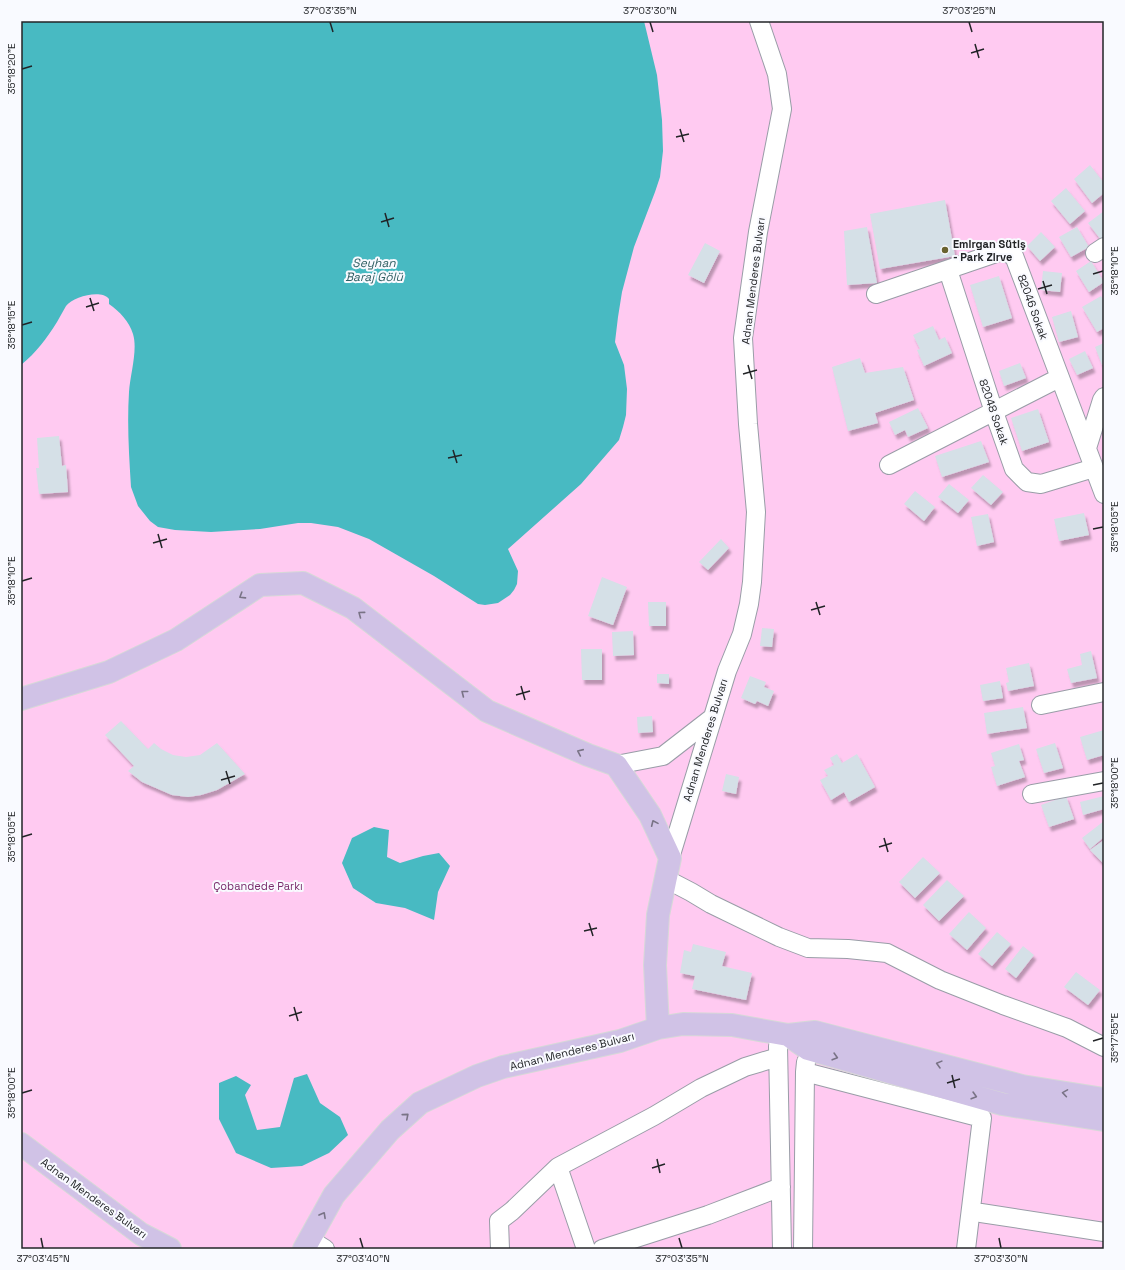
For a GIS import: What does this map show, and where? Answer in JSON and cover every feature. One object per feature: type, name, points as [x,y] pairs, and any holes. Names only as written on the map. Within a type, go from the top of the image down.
[{"type":"main road","points":[[21,699],[109,672],[176,640],[260,585],[303,583],[354,608],[487,711],[588,755],[616,765],[650,815],[668,869]]},
{"type":"main road","name":"Adnan Menderes Bulvarı","points":[[313,1246],[334,1195],[390,1130],[420,1103],[477,1076],[503,1067],[620,1041],[658,1028],[655,965],[658,915],[668,869]]},
{"type":"main road","points":[[658,1028],[683,1024],[732,1026],[783,1034],[815,1032],[1022,1086],[1104,1099]]},
{"type":"main road","points":[[783,1034],[808,1049],[995,1102],[1104,1120]]},
{"type":"main road","name":"Adnan Menderes Bulvarı","points":[[21,1144],[142,1234],[170,1249]]},
{"type":"street","name":"Adnan Menderes Bulvarı","points":[[668,869],[727,670],[742,634],[749,604],[756,535],[756,512],[748,424],[743,338],[758,232],[782,109],[777,74],[759,21]]},
{"type":"street","name":"82046 Sokak","points":[[876,294],[1002,251],[1014,256],[1104,494]]},
{"type":"street","name":"82048 Sokak","points":[[948,270],[1014,469],[1027,482],[1041,484],[1094,468]]},
{"type":"street","points":[[889,465],[1059,378]]},
{"type":"street","points":[[1087,448],[1104,397]]},
{"type":"street","points":[[1041,705],[1104,692]]},
{"type":"street","points":[[616,765],[662,756],[712,718]]},
{"type":"street","points":[[1032,794],[1104,782]]},
{"type":"street","points":[[668,869],[691,892],[711,904],[778,937],[808,948],[848,949],[887,953],[940,980],[1067,1028],[1104,1047]]},
{"type":"street","points":[[782,1249],[778,1057],[783,1034]]},
{"type":"street","points":[[803,1249],[805,1072],[808,1049]]},
{"type":"street","points":[[500,1249],[499,1221],[512,1211],[558,1166],[654,1116],[701,1088],[745,1067],[778,1057]]},
{"type":"street","points":[[805,1072],[982,1118],[966,1249]]},
{"type":"street","points":[[976,1249],[995,1102]]},
{"type":"street","points":[[558,1166],[586,1249]]},
{"type":"street","points":[[602,1249],[708,1215],[781,1187]]},
{"type":"street","points":[[980,1213],[1104,1232]]},
{"type":"green space","name":"Çobandede Parkı","points":[[21,21],[1104,21],[1104,1249],[21,1249]]},
{"type":"water","name":"Seyhan Baraj Gölü","points":[[21,21],[644,21],[657,75],[662,120],[663,151],[660,177],[634,247],[622,292],[618,317],[615,342],[624,365],[627,389],[626,415],[619,440],[581,484],[508,549],[518,571],[517,584],[510,595],[498,603],[485,605],[478,604],[434,576],[369,539],[338,527],[311,523],[298,523],[260,529],[211,532],[175,530],[158,527],[150,521],[138,506],[131,487],[128,440],[128,404],[135,347],[133,334],[127,321],[109,304],[109,299],[100,295],[87,295],[66,306],[41,345],[21,365]]},
{"type":"water","points":[[374,827],[389,830],[387,857],[400,863],[439,853],[450,866],[438,892],[434,920],[405,908],[376,903],[353,888],[342,863],[352,838]]},
{"type":"water","points":[[307,1074],[320,1103],[340,1117],[348,1135],[329,1153],[302,1166],[271,1168],[236,1153],[219,1119],[219,1083],[236,1076],[251,1085],[245,1095],[257,1130],[280,1127],[294,1078]]},
{"type":"building","points":[[1090,165],[1104,183],[1104,193],[1092,203],[1074,179]]},
{"type":"building","points":[[1066,188],[1085,211],[1070,224],[1051,201]]},
{"type":"building","points":[[945,200],[955,256],[880,269],[870,214]]},
{"type":"building","points":[[1104,211],[1104,237],[1101,240],[1088,223]]},
{"type":"building","points":[[867,227],[877,283],[847,285],[844,231]]},
{"type":"building","points":[[1077,227],[1089,247],[1071,257],[1059,237]]},
{"type":"building","points":[[1041,232],[1055,247],[1040,261],[1027,246]]},
{"type":"building","points":[[705,243],[720,251],[704,283],[688,275]]},
{"type":"building","points":[[1091,261],[1104,282],[1089,292],[1076,271]]},
{"type":"building","points":[[1043,271],[1062,273],[1060,292],[1041,290]]},
{"type":"building","points":[[999,276],[1012,318],[983,327],[970,285]]},
{"type":"building","points":[[1101,296],[1104,301],[1104,328],[1097,332],[1082,307]]},
{"type":"building","points":[[1071,311],[1078,337],[1059,342],[1052,317]]},
{"type":"building","points":[[933,326],[939,340],[945,337],[952,353],[924,366],[917,350],[920,349],[913,335]]},
{"type":"building","points":[[1104,343],[1104,364],[1102,365],[1095,347]]},
{"type":"building","points":[[1085,351],[1093,368],[1077,375],[1069,359]]},
{"type":"building","points":[[860,358],[865,373],[903,367],[914,400],[875,413],[878,423],[848,431],[832,367]]},
{"type":"building","points":[[1020,363],[1026,378],[1004,386],[999,371]]},
{"type":"building","points":[[918,408],[928,428],[908,437],[905,430],[895,435],[889,422]]},
{"type":"building","points":[[1038,409],[1049,442],[1022,451],[1011,418]]},
{"type":"building","points":[[59,436],[62,466],[66,465],[68,492],[39,494],[36,468],[39,468],[37,438]]},
{"type":"building","points":[[981,441],[989,462],[942,477],[935,456]]},
{"type":"building","points":[[983,475],[1003,492],[991,505],[971,488]]},
{"type":"building","points":[[949,484],[969,500],[958,513],[938,497]]},
{"type":"building","points":[[915,491],[935,507],[924,521],[904,504]]},
{"type":"building","points":[[1084,513],[1089,535],[1059,541],[1054,519]]},
{"type":"building","points":[[988,514],[994,542],[977,546],[971,517]]},
{"type":"building","points":[[721,539],[729,548],[708,570],[699,562]]},
{"type":"building","points":[[602,577],[627,587],[613,625],[588,616]]},
{"type":"building","points":[[648,602],[666,602],[666,626],[649,626]]},
{"type":"building","points":[[762,628],[774,629],[772,647],[760,646]]},
{"type":"building","points":[[633,631],[634,655],[613,656],[612,632]]},
{"type":"building","points":[[581,649],[602,649],[602,680],[582,680]]},
{"type":"building","points":[[1091,651],[1097,678],[1071,683],[1067,669],[1082,665],[1080,654]]},
{"type":"building","points":[[1029,663],[1034,686],[1008,691],[1006,683],[1009,682],[1006,668]]},
{"type":"building","points":[[657,674],[669,674],[669,684],[657,683]]},
{"type":"building","points":[[750,676],[766,682],[764,687],[774,691],[768,706],[757,701],[755,704],[741,698]]},
{"type":"building","points":[[1000,681],[1003,698],[983,701],[980,685]]},
{"type":"building","points":[[1023,707],[1027,728],[987,734],[984,713]]},
{"type":"building","points":[[652,716],[653,732],[638,733],[637,717]]},
{"type":"building","points":[[121,721],[148,749],[154,743],[161,749],[173,755],[186,757],[200,755],[217,743],[245,774],[217,790],[201,795],[188,797],[172,795],[142,782],[128,771],[134,766],[105,735]]},
{"type":"building","points":[[1104,730],[1104,755],[1087,760],[1080,737]]},
{"type":"building","points":[[1055,743],[1063,768],[1044,773],[1036,749]]},
{"type":"building","points":[[1019,744],[1024,760],[1019,761],[1025,777],[997,786],[991,767],[995,766],[991,753]]},
{"type":"building","points":[[837,754],[842,763],[857,754],[875,787],[849,802],[844,792],[831,800],[820,780],[828,776],[824,770],[834,765],[830,758]]},
{"type":"building","points":[[726,774],[739,777],[736,794],[722,791]]},
{"type":"building","points":[[1066,796],[1074,819],[1049,827],[1041,805]]},
{"type":"building","points":[[1104,796],[1104,809],[1083,815],[1080,802]]},
{"type":"building","points":[[1104,821],[1104,837],[1090,849],[1082,838]]},
{"type":"building","points":[[1104,840],[1104,864],[1090,850]]},
{"type":"building","points":[[923,857],[940,873],[915,898],[899,882]]},
{"type":"building","points":[[947,880],[964,896],[939,921],[923,905]]},
{"type":"building","points":[[969,912],[986,928],[967,950],[949,934]]},
{"type":"building","points":[[997,932],[1011,944],[992,966],[978,954]]},
{"type":"building","points":[[693,944],[726,952],[722,966],[752,973],[746,1000],[692,989],[695,976],[680,973],[684,950],[691,952]]},
{"type":"building","points":[[1023,946],[1034,955],[1016,978],[1005,969]]},
{"type":"building","points":[[1076,972],[1100,990],[1088,1005],[1064,987]]},
{"type":"place","name":"Emirgan Sütiş - Park Zirve","points":[[945,250]]}]
